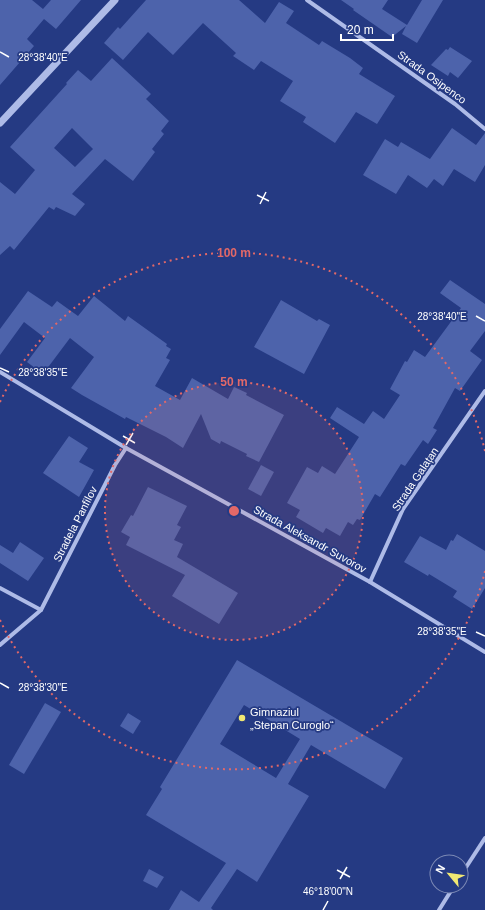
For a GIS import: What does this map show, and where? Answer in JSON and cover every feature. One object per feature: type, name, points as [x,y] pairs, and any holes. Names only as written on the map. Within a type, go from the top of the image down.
[{"type":"street","points":[[0,123],[114,0]]},
{"type":"street","name":"Strada Osipenco","points":[[307,0],[455,104],[485,129]]},
{"type":"street","name":"Strada Aleksandr Suvorov","points":[[0,372],[126,448],[370,582],[485,652]]},
{"type":"street","name":"Strada Galațan","points":[[370,582],[403,509],[485,391]]},
{"type":"street","name":"Stradela Panfilov","points":[[0,645],[41,610],[115,465],[126,448]]},
{"type":"street","points":[[0,588],[41,610]]},
{"type":"street","points":[[469,863],[485,838]]},
{"type":"street","points":[[439,910],[449,894]]},
{"type":"building","points":[[0,0],[32,0],[43,9],[51,0],[81,0],[56,29],[44,19],[27,39],[34,46],[0,85]]},
{"type":"building","points":[[146,0],[239,0],[265,23],[279,2],[294,11],[286,23],[319,45],[322,41],[350,58],[363,68],[359,74],[395,96],[377,124],[356,112],[335,143],[303,122],[306,117],[280,101],[293,81],[261,61],[254,70],[233,56],[236,53],[203,23],[173,55],[148,32],[123,60],[104,43],[118,27],[120,29]]},
{"type":"building","points":[[341,0],[388,0],[382,9],[407,25],[422,0],[443,0],[417,43],[402,34],[406,26],[392,37]]},
{"type":"building","points":[[450,47],[472,61],[458,78],[450,72],[448,76],[431,65],[446,49],[448,50]]},
{"type":"building","points":[[112,58],[151,94],[146,99],[169,121],[161,131],[164,134],[152,149],[155,152],[133,181],[105,159],[72,194],[85,204],[75,216],[56,207],[54,210],[49,207],[14,250],[10,246],[0,255],[0,182],[15,194],[35,170],[10,147],[78,70],[91,81]],"holes":[[[72,128],[93,149],[75,167],[54,148]]]},
{"type":"building","points":[[452,128],[476,145],[485,133],[485,165],[475,182],[454,169],[443,186],[434,179],[427,188],[408,175],[396,194],[363,175],[385,139],[398,147],[401,142],[430,159]]},
{"type":"building","points":[[450,280],[485,304],[485,331],[470,351],[482,360],[460,391],[455,388],[433,428],[437,430],[428,444],[423,440],[405,466],[401,464],[380,497],[375,494],[360,520],[357,519],[353,525],[348,522],[340,536],[326,528],[323,533],[296,517],[300,510],[287,503],[307,467],[318,473],[322,466],[335,474],[359,437],[330,418],[337,407],[364,424],[373,411],[384,419],[400,395],[390,389],[405,361],[407,362],[414,350],[425,357],[461,308],[440,293]]},
{"type":"building","points":[[28,291],[52,307],[57,301],[78,316],[94,296],[125,321],[128,316],[167,344],[166,346],[171,349],[166,358],[170,360],[155,386],[180,400],[192,378],[228,399],[234,387],[284,415],[259,462],[221,441],[220,444],[211,439],[201,414],[183,448],[166,437],[126,417],[125,419],[71,388],[94,357],[70,338],[43,374],[27,362],[45,338],[24,322],[0,355],[0,329]]},
{"type":"building","points":[[281,300],[317,321],[319,319],[330,325],[304,374],[254,347]]},
{"type":"building","points":[[69,436],[88,448],[79,462],[94,470],[79,497],[43,473]]},
{"type":"building","points":[[261,465],[274,472],[261,496],[248,489]]},
{"type":"building","points":[[148,487],[187,506],[177,525],[181,527],[174,540],[183,544],[177,557],[238,593],[219,624],[172,596],[185,575],[126,545],[130,537],[121,532],[131,515],[133,516]]},
{"type":"building","points":[[457,534],[485,551],[485,588],[472,609],[453,597],[457,591],[429,574],[428,576],[404,562],[420,536],[446,550],[451,540],[453,541]]},
{"type":"building","points":[[20,542],[44,558],[28,581],[0,563],[0,545],[13,553]]},
{"type":"building","points":[[237,660],[403,758],[385,789],[311,745],[288,784],[309,796],[257,882],[237,869],[211,908],[213,910],[169,910],[181,890],[199,902],[226,863],[146,815],[162,789],[160,787]],"holes":[[[244,705],[300,739],[276,778],[220,744]]]},
{"type":"building","points":[[45,703],[61,712],[24,774],[9,765]]},
{"type":"building","points":[[128,713],[141,721],[133,734],[120,726]]},
{"type":"building","points":[[149,869],[164,877],[157,888],[143,881]]},
{"type":"place","name":"Gimnaziul „Stepan Curoglo“","points":[[242,718]]}]
